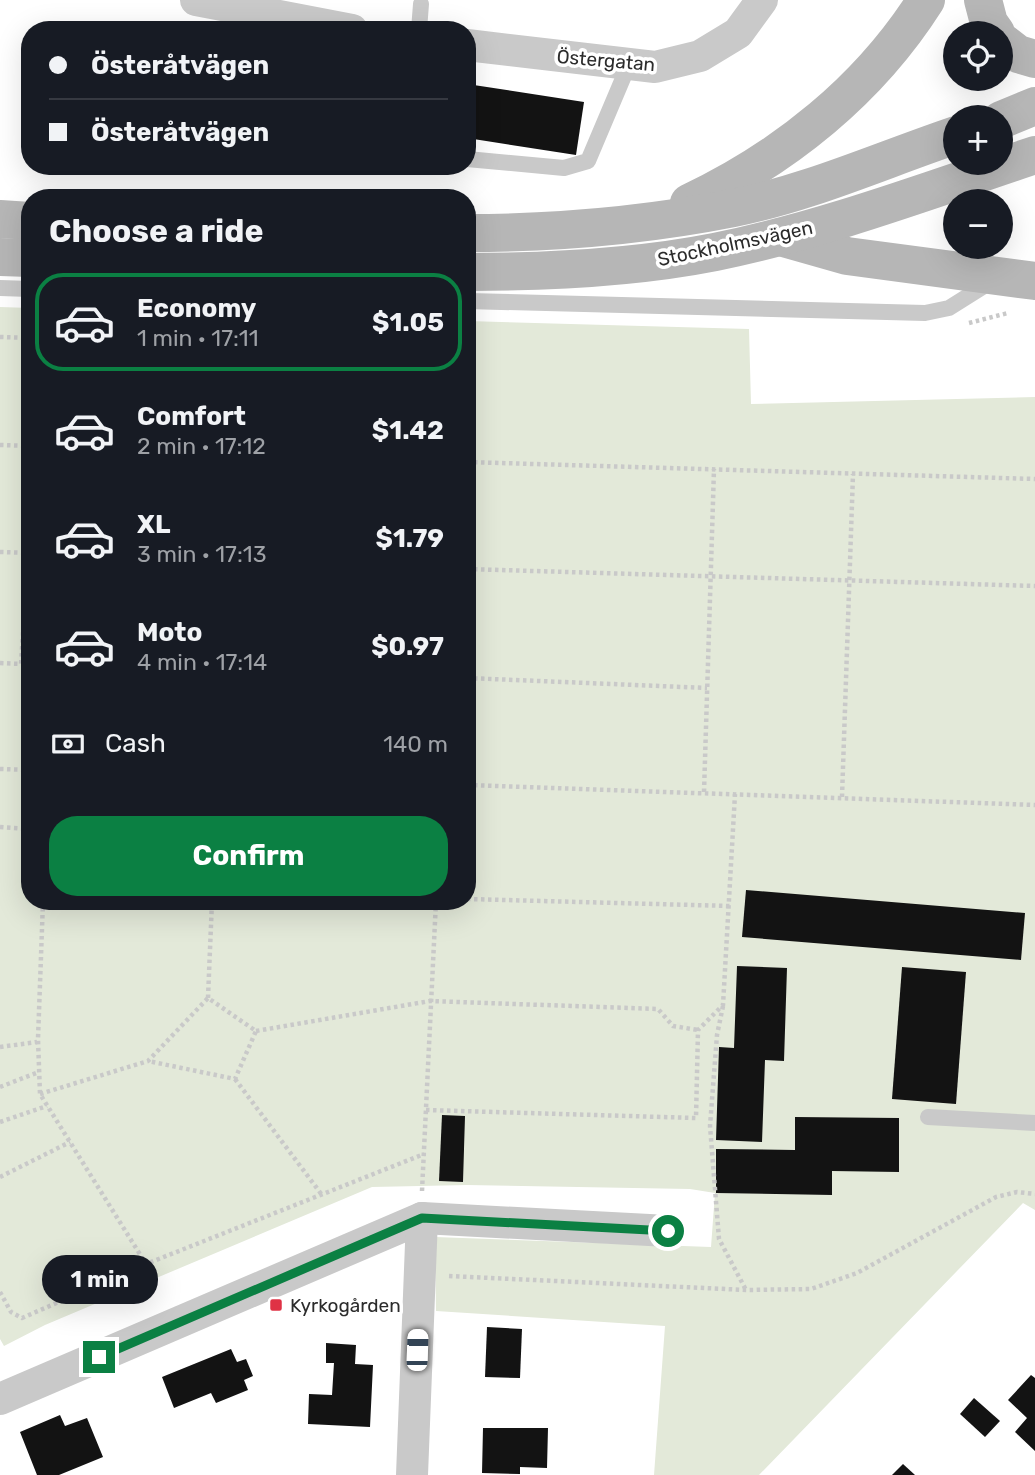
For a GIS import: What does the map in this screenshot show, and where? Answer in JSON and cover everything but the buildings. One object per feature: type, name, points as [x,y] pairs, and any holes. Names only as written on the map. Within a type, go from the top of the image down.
[{"type":"main road","points":[[656,219],[724,187],[758,167],[814,125],[860,85],[926,0]]},
{"type":"main road","points":[[983,0],[988,21]]},
{"type":"main road","points":[[1013,50],[1035,59]]},
{"type":"main road","points":[[1013,115],[1035,106]]},
{"type":"main road","name":"Stockholmsvägen","points":[[476,233],[583,227],[733,208],[802,189],[943,140]]},
{"type":"main road","name":"Stockholmsvägen","points":[[476,271],[519,272],[647,263],[780,237],[1035,155]]},
{"type":"main road","points":[[0,219],[21,220]]},
{"type":"main road","points":[[780,237],[848,256],[1017,279]]},
{"type":"main road","points":[[0,257],[21,258]]},
{"type":"street","points":[[195,0],[305,21]]},
{"type":"street","name":"Östergatan","points":[[476,46],[655,67],[700,56],[738,33],[762,0]]},
{"type":"street","points":[[412,1475],[422,1218]]},
{"type":"street","points":[[0,1399],[422,1218],[668,1231]]},
{"type":"lane","points":[[420,21],[421,4]]},
{"type":"lane","points":[[476,160],[564,167],[588,161],[629,64]]},
{"type":"lane","points":[[476,301],[925,313],[949,308],[1017,279]]},
{"type":"lane","points":[[0,288],[21,289]]},
{"type":"lane","points":[[928,1117],[1035,1123]]},
{"type":"path","points":[[0,337],[21,338]]},
{"type":"path","points":[[0,445],[21,446]]},
{"type":"path","points":[[476,462],[1035,479]]},
{"type":"path","points":[[704,792],[714,469]]},
{"type":"path","points":[[842,797],[853,474]]},
{"type":"path","points":[[0,552],[21,553]]},
{"type":"path","points":[[476,569],[1035,586]]},
{"type":"path","points":[[0,663],[21,664]]},
{"type":"path","points":[[476,678],[707,688]]},
{"type":"path","points":[[0,769],[21,770]]},
{"type":"path","points":[[476,785],[1035,805]]},
{"type":"path","points":[[735,794],[723,1005],[717,1035],[710,1126],[719,1239],[746,1290]]},
{"type":"path","points":[[0,827],[21,828]]},
{"type":"path","points":[[476,899],[730,906]]},
{"type":"path","points":[[44,910],[38,1042],[40,1094],[146,1264]]},
{"type":"path","points":[[148,1061],[208,998],[212,910]]},
{"type":"path","points":[[422,1218],[435,910]]},
{"type":"path","points":[[208,998],[256,1031],[430,1001],[658,1009],[673,1026],[698,1030]]},
{"type":"path","points":[[426,1110],[696,1118],[698,1030],[723,1005]]},
{"type":"path","points":[[235,1079],[256,1031]]},
{"type":"path","points":[[0,1047],[38,1042]]},
{"type":"path","points":[[40,1094],[148,1061],[235,1079],[322,1195]]},
{"type":"path","points":[[0,1087],[39,1072]]},
{"type":"path","points":[[0,1122],[47,1106]]},
{"type":"path","points":[[0,1177],[70,1142]]},
{"type":"path","points":[[0,1292],[12,1312],[22,1318],[146,1264],[424,1154]]},
{"type":"path","points":[[420,1274],[746,1290],[811,1289],[857,1273],[996,1198],[1017,1192],[1035,1194]]},
{"type":"green space","points":[[0,307],[21,308],[21,910],[476,910],[476,321],[749,329],[751,404],[1035,397],[1035,1210],[1023,1203],[759,1475],[654,1475],[665,1326],[436,1311],[435,1237],[711,1247],[715,1193],[690,1189],[467,1185],[372,1187],[45,1325],[4,1346],[0,1339]]},
{"type":"place","name":"Kyrkogården","points":[[276,1305]]},
{"type":"route","points":[[99,1357],[422,1218],[668,1231]]}]
